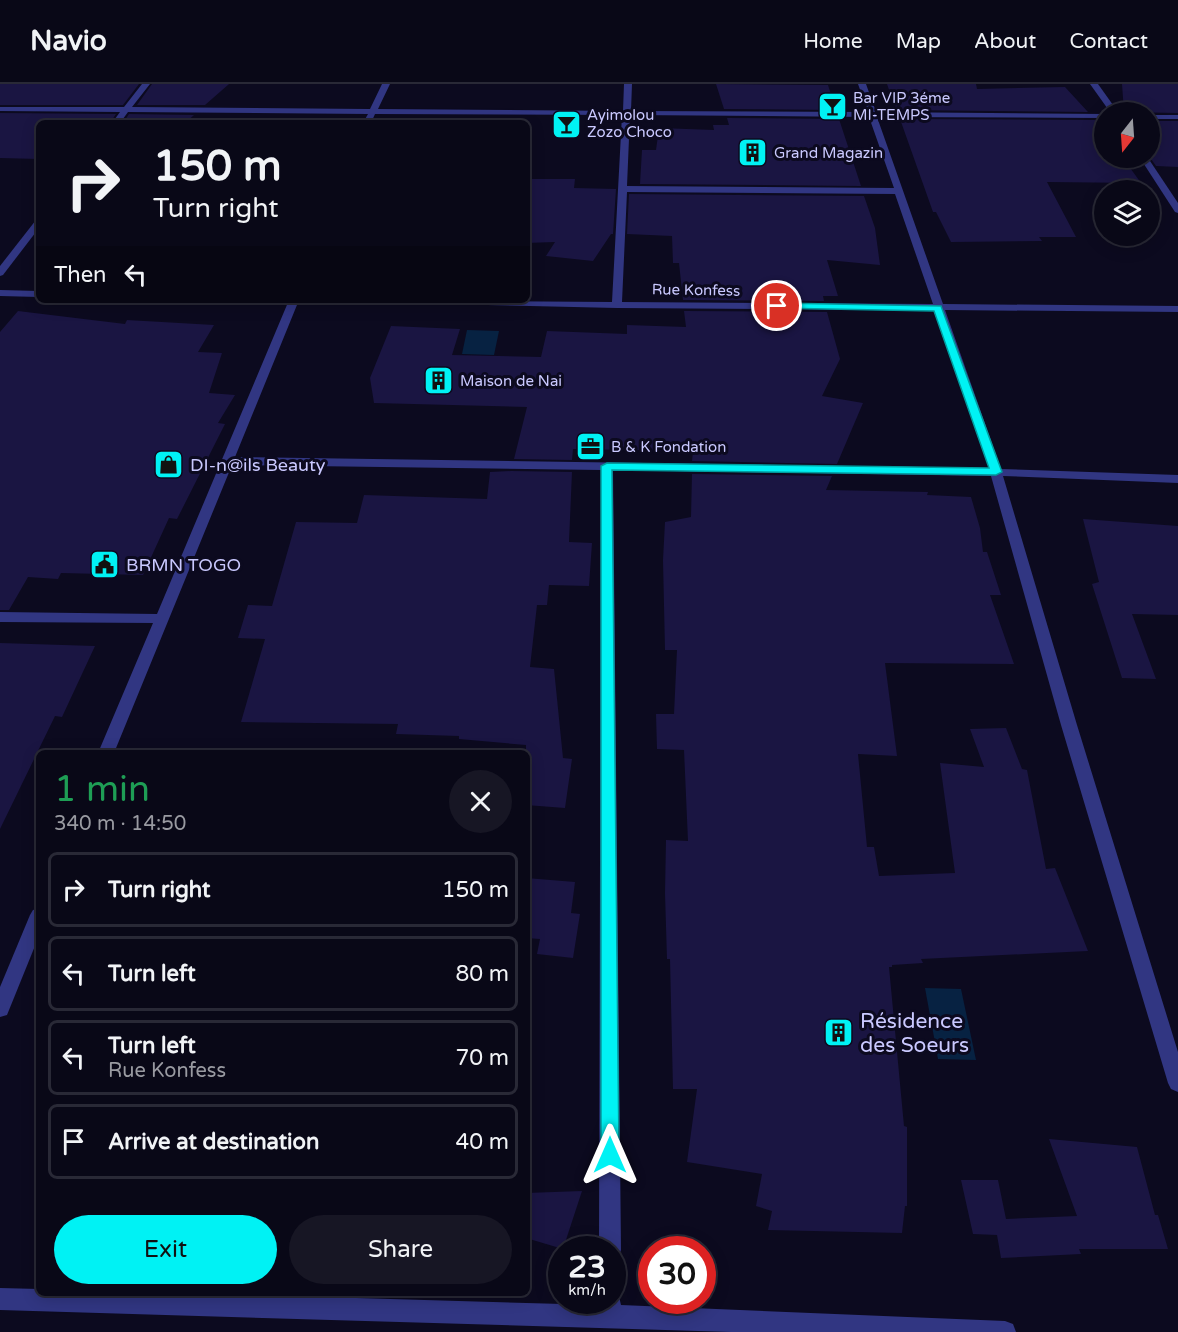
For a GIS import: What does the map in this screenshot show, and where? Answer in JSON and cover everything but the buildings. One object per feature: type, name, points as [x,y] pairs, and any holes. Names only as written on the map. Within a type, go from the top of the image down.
[{"type":"street","points":[[118,120],[146,84]]},
{"type":"street","points":[[368,120],[386,84]]},
{"type":"street","points":[[616,305],[628,84]]},
{"type":"street","points":[[862,84],[996,472],[1066,714],[1178,1083]]},
{"type":"street","points":[[1094,84],[1107,102]]},
{"type":"street","points":[[0,109],[1094,116]]},
{"type":"street","points":[[1160,117],[1178,117]]},
{"type":"street","points":[[1151,168],[1178,210]]},
{"type":"street","points":[[623,189],[899,191]]},
{"type":"street","points":[[0,273],[36,226]]},
{"type":"street","points":[[0,293],[36,294]]},
{"type":"street","points":[[107,750],[293,303]]},
{"type":"street","name":"Rue Konfess","points":[[512,303],[1178,309]]},
{"type":"street","points":[[227,461],[996,472],[1178,479]]},
{"type":"street","points":[[607,466],[610,1236]]},
{"type":"street","points":[[0,617],[161,620]]},
{"type":"street","points":[[0,1009],[36,922]]},
{"type":"street","points":[[0,1299],[548,1307]]},
{"type":"street","points":[[626,1309],[1005,1332]]},
{"type":"water","points":[[467,330],[499,331],[494,355],[462,354]]},
{"type":"water","points":[[925,988],[961,989],[976,1060],[938,1059]]},
{"type":"place","name":"Bar VIP 3éme MI-TEMPS","points":[[832,107]]},
{"type":"place","name":"Ayimolou Zozo Choco","points":[[566,124]]},
{"type":"place","name":"Grand Magazin","points":[[753,153]]},
{"type":"place","name":"Maison de Nai","points":[[439,381]]},
{"type":"place","name":"B & K Fondation","points":[[590,447]]},
{"type":"place","name":"DI-n@ils Beauty","points":[[169,465]]},
{"type":"place","name":"BRMN TOGO","points":[[105,565]]},
{"type":"place","name":"Résidence des Soeurs","points":[[839,1033]]},
{"type":"route","points":[[610,1155],[607,466],[996,472],[938,308],[777,306]]}]
